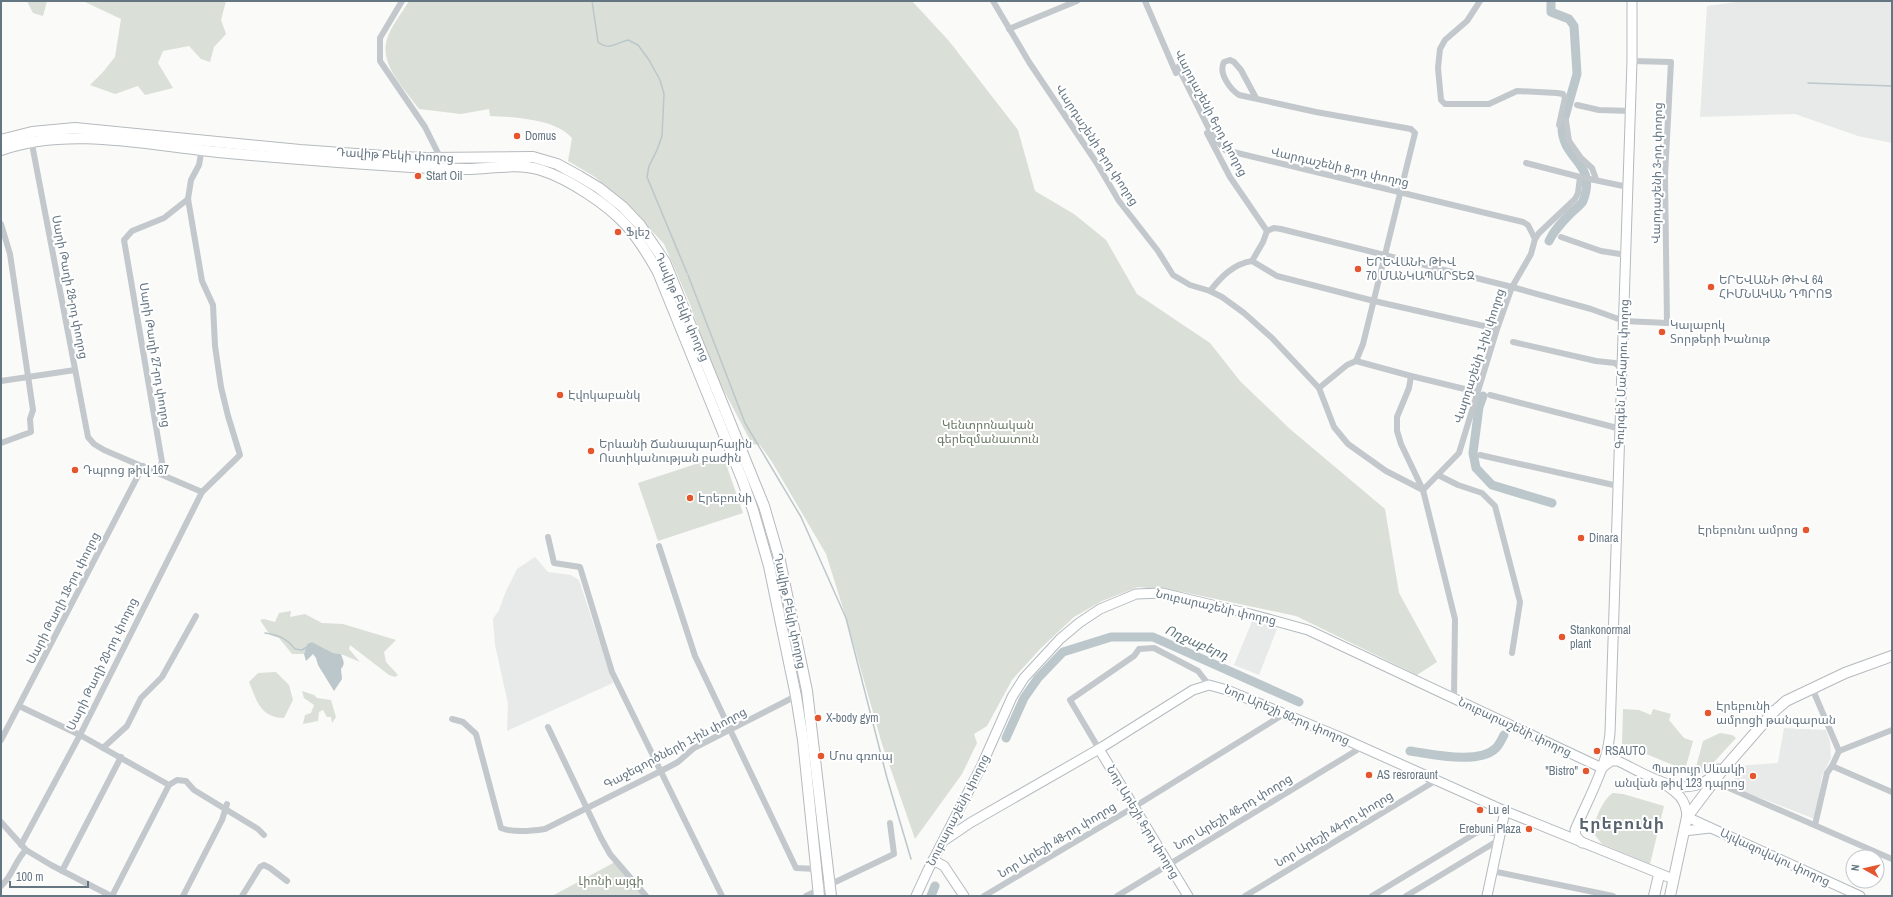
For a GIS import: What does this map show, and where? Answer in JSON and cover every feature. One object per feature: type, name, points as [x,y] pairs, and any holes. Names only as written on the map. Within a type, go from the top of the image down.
[{"type":"main road","name":"Գուրգեն Մահարու փողոց","points":[[1575,830],[1602,768],[1609,747],[1631,111],[1632,1]]},
{"type":"main road","name":"Դավիթ Բեկի փողոց","points":[[1,150],[31,137]]},
{"type":"main road","name":"Դավիթ Բեկի փողոց","points":[[1,140],[31,137],[78,138],[441,158],[525,156],[539,158],[557,164],[599,188],[623,207],[640,225],[665,262],[764,506],[780,561],[807,691],[831,896]]},
{"type":"main road","name":"Դավիթ Բեկի փողոց","points":[[202,145],[265,156],[446,169],[519,166],[542,171],[564,181],[594,198],[626,225],[645,249],[658,272],[753,510],[769,566],[796,696],[803,740],[818,893]]},
{"type":"main road","name":"Նուբարաշենի փողոց","points":[[916,896],[981,767],[1012,698],[1024,678],[1060,639],[1080,623],[1100,609],[1136,594],[1162,593],[1250,614],[1308,630],[1454,697],[1602,768]]},
{"type":"main road","points":[[1687,817],[1718,773],[1762,722],[1786,701],[1845,673],[1892,656]]},
{"type":"main road","name":"Նոր Արեշի 50-րդ փողոց","points":[[942,842],[970,823],[1099,748],[1193,690],[1209,685],[1227,690],[1362,747],[1435,781],[1505,811],[1659,875],[1673,879]]},
{"type":"main road","points":[[1609,747],[1618,761]]},
{"type":"main road","name":"Նոր Արեշի 9-րդ փողոց","points":[[1099,748],[1188,896]]},
{"type":"main road","points":[[1602,768],[1611,761],[1618,761],[1660,781],[1681,796],[1686,806],[1687,817],[1670,896]]},
{"type":"main road","points":[[1660,781],[1681,786],[1692,786],[1709,779],[1718,773]]},
{"type":"main road","points":[[961,807],[970,823]]},
{"type":"main road","points":[[1487,896],[1505,811]]},
{"type":"main road","name":"Այվազովսկու փողոց","points":[[1687,817],[1860,896]]},
{"type":"main road","name":"Այվազովսկու փողոց","points":[[1684,831],[1711,828]]},
{"type":"main road","points":[[1560,833],[1575,830],[1576,836],[1582,843]]},
{"type":"main road","points":[[933,860],[944,866],[964,896]]},
{"type":"main road","points":[[1654,896],[1659,875]]},
{"type":"street","points":[[402,1],[380,38],[380,61],[391,80],[425,127],[446,169]]},
{"type":"street","name":"Վարդաշենի 9-րդ փողոց","points":[[993,1],[1009,29],[1096,162],[1118,201],[1158,251],[1173,275],[1190,285],[1210,291],[1222,297],[1244,312],[1272,338],[1319,388],[1334,427],[1348,444],[1386,471],[1423,490]]},
{"type":"street","points":[[1009,29],[1077,1]]},
{"type":"street","name":"Վարդաշենի 6-րդ փողոց","points":[[1145,1],[1166,51],[1215,149],[1230,177],[1267,231]]},
{"type":"street","points":[[1480,1],[1467,21],[1445,40],[1440,49],[1438,68],[1441,100],[1445,104],[1451,105],[1484,105],[1493,103],[1517,91],[1563,94],[1565,98],[1558,125]]},
{"type":"street","points":[[1256,98],[1239,66],[1230,60],[1224,62],[1222,68],[1223,74],[1238,95],[1316,112],[1411,129],[1415,132],[1416,138],[1386,256],[1363,344],[1356,361]]},
{"type":"street","name":"Վարդաշենի 3-րդ փողոց","points":[[1624,320],[1667,323],[1665,176],[1671,62],[1632,61]]},
{"type":"street","name":"Վարդաշենի 8-րդ փողոց","points":[[1178,67],[1212,134],[1225,150],[1524,222],[1528,225],[1535,239]]},
{"type":"street","points":[[1577,105],[1599,110],[1631,111]]},
{"type":"street","points":[[1566,121],[1569,141],[1581,158],[1592,168],[1595,179]]},
{"type":"street","name":"Սարի Թաղի 28-րդ փողոց","points":[[31,137],[88,436],[94,444],[143,466]]},
{"type":"street","points":[[188,199],[191,180],[199,165],[202,145]]},
{"type":"street","points":[[1526,163],[1628,187]]},
{"type":"street","points":[[1535,239],[1575,199],[1578,193],[1581,177]]},
{"type":"street","name":"Սարի Թաղի 27-րդ փողոց","points":[[158,472],[162,462],[124,240],[132,231],[164,218],[188,199]]},
{"type":"street","name":"Սարի Թաղի 20-րդ փողոց","points":[[20,845],[80,735],[202,492],[240,455],[221,387],[215,346],[213,305],[202,281],[188,199]]},
{"type":"street","points":[[1,224],[10,254],[33,410],[30,418],[31,432],[1,443]]},
{"type":"street","points":[[1252,261],[1260,250],[1267,231],[1274,228],[1281,229],[1512,287],[1591,309],[1624,320]]},
{"type":"street","points":[[1561,237],[1601,251],[1626,255]]},
{"type":"street","name":"Վարդաշենի 1-ին փողոց","points":[[1423,490],[1459,453],[1497,329],[1512,287],[1531,254],[1535,239]]},
{"type":"street","points":[[1210,291],[1223,274],[1243,262],[1252,261],[1276,276],[1374,301],[1497,329]]},
{"type":"street","points":[[1513,342],[1596,361],[1615,363],[1622,369]]},
{"type":"street","points":[[1319,388],[1347,364],[1356,361],[1477,392]]},
{"type":"street","points":[[1,381],[75,370]]},
{"type":"street","points":[[1411,376],[1409,388],[1396,422],[1400,444],[1423,490],[1455,619],[1454,697]]},
{"type":"street","points":[[1490,395],[1621,429]]},
{"type":"street","points":[[1480,455],[1618,486]]},
{"type":"street","points":[[143,466],[202,492]]},
{"type":"street","name":"Սարի Թաղի 18-րդ փողոց","points":[[1,740],[143,466]]},
{"type":"street","points":[[1438,475],[1458,485],[1482,494],[1495,506],[1520,602],[1512,653]]},
{"type":"street","points":[[548,537],[554,563],[580,567],[612,672],[722,896]]},
{"type":"street","points":[[660,546],[695,656],[796,868],[816,869]]},
{"type":"street","points":[[103,748],[127,726],[141,698],[162,677],[196,616]]},
{"type":"street","points":[[1099,748],[1070,700],[1134,656],[1140,649],[1154,648],[1198,671],[1209,685]]},
{"type":"street","points":[[1812,688],[1839,750]]},
{"type":"street","name":"Գաջեգործների 1-ին փողոց","points":[[452,719],[463,722],[476,734],[501,828],[507,830],[545,829],[678,762],[694,748],[796,696]]},
{"type":"street","points":[[19,706],[80,735],[169,785]]},
{"type":"street","name":"Նոր Արեշի 48-րդ փողոց","points":[[984,896],[1134,807],[1284,714]]},
{"type":"street","points":[[548,727],[585,808],[610,854],[646,896]]},
{"type":"street","points":[[1815,825],[1826,780],[1839,750],[1892,730]]},
{"type":"street","name":"Նոր Արեշի 46-րդ փողոց","points":[[1117,896],[1362,747]]},
{"type":"street","points":[[62,870],[121,757]]},
{"type":"street","points":[[1832,766],[1892,792]]},
{"type":"street","points":[[1718,773],[1729,788],[1892,859]]},
{"type":"street","points":[[1,822],[26,850],[112,896],[169,785],[177,780],[184,780],[194,790],[226,806],[264,835]]},
{"type":"street","name":"Նոր Արեշի 44-րդ փողոց","points":[[1245,896],[1435,781]]},
{"type":"street","points":[[183,896],[222,820],[226,806]]},
{"type":"street","points":[[806,896],[818,893],[830,885],[894,854],[890,823]]},
{"type":"street","points":[[1372,896],[1476,833],[1482,831],[1499,837]]},
{"type":"street","points":[[1406,896],[1499,837]]},
{"type":"street","points":[[1,886],[10,878],[21,856],[26,850]]},
{"type":"street","points":[[242,896],[260,867],[264,866],[270,868],[287,881]]},
{"type":"street","points":[[1492,871],[1613,896]]},
{"type":"shaded area","points":[[1743,1],[1892,1],[1892,143],[1858,136],[1795,114],[1700,117],[1707,6]]},
{"type":"shaded area","points":[[535,557],[548,572],[571,575],[579,580],[613,683],[507,731],[508,704],[495,645],[493,619],[499,610],[506,591],[517,569]]},
{"type":"shaded area","points":[[1253,619],[1277,629],[1259,675],[1234,665]]},
{"type":"shaded area","points":[[312,642],[333,653],[341,654],[344,663],[341,669],[342,679],[334,691],[313,654],[306,661],[304,654],[307,644]]},
{"type":"shaded area","points":[[1784,728],[1826,730],[1830,741],[1831,758],[1822,776],[1815,819],[1734,788],[1736,766],[1778,762]]},
{"type":"green space","points":[[27,1],[47,1],[43,16],[33,13]]},
{"type":"green space","points":[[83,1],[226,1],[221,20],[226,34],[214,47],[210,62],[201,59],[189,46],[163,51],[158,63],[173,88],[145,95],[138,86],[115,94],[90,85],[115,57],[121,19]]},
{"type":"green space","name":"Կենտրոնական գերեզմանատուն","points":[[409,1],[912,1],[949,41],[1018,130],[1035,191],[1074,214],[1106,240],[1137,294],[1210,343],[1240,381],[1290,429],[1385,509],[1399,593],[1437,662],[1417,675],[1296,616],[1183,592],[1138,587],[1102,601],[1074,617],[1040,649],[1012,680],[987,726],[974,734],[977,743],[962,774],[915,839],[882,744],[847,621],[826,554],[772,462],[760,445],[752,444],[712,368],[690,304],[664,244],[628,205],[595,177],[568,161],[572,138],[556,127],[546,123],[523,118],[490,116],[489,109],[461,114],[419,109],[390,67],[386,49],[387,39],[391,29]]},
{"type":"green space","name":"Էրեբունի","points":[[723,455],[743,513],[658,541],[638,483]]},
{"type":"green space","points":[[291,611],[290,617],[305,614],[322,623],[343,624],[396,640],[384,652],[386,662],[398,675],[395,677],[389,675],[350,645],[349,649],[360,662],[341,654],[333,653],[312,642],[307,644],[304,654],[292,654],[279,638],[270,635],[260,620],[264,619],[275,622],[279,613]]},
{"type":"green space","points":[[276,672],[289,685],[293,700],[284,718],[270,715],[260,707],[249,682],[258,673]]},
{"type":"green space","points":[[302,691],[314,695],[317,698],[331,700],[336,717],[332,723],[331,717],[327,717],[323,710],[319,712],[318,721],[303,724],[305,715],[311,713],[314,705],[304,698]]},
{"type":"green space","points":[[1623,709],[1639,710],[1651,715],[1653,709],[1671,714],[1669,720],[1684,738],[1693,741],[1685,770],[1622,744]]},
{"type":"green space","points":[[1720,733],[1732,735],[1736,738],[1704,773],[1695,771],[1703,741]]},
{"type":"green space","points":[[1613,793],[1623,794],[1664,806],[1650,864],[1602,844],[1594,834],[1594,824],[1602,805]]},
{"type":"green space","name":"Լիոնի այգի","points":[[615,862],[642,896],[552,896]]},
{"type":"waterway","points":[[592,1],[598,42],[602,45],[613,46],[628,40],[638,45],[649,60],[660,80],[664,94],[662,136],[649,166],[647,177],[687,273]]},
{"type":"waterway","name":"Ողջաբերդ","points":[[1549,241],[1553,233],[1583,201],[1586,188],[1586,178],[1583,169],[1567,147],[1562,127],[1577,74],[1574,26],[1569,19],[1551,12],[1551,1]]},
{"type":"waterway","points":[[1808,83],[1892,86]]},
{"type":"waterway","points":[[688,275],[745,423],[801,517],[846,618],[887,778],[911,859]]},
{"type":"waterway","name":"Ողջաբերդ","points":[[1483,396],[1479,407],[1473,453],[1476,468],[1492,485],[1552,503]]},
{"type":"waterway","points":[[265,633],[282,638],[295,649],[302,650],[307,647]]},
{"type":"waterway","name":"Ողջաբերդ","points":[[1006,738],[1024,698],[1038,678],[1063,652],[1111,637],[1153,637],[1299,702]]},
{"type":"waterway","name":"Ողջաբերդ","points":[[1410,751],[1455,757],[1478,756],[1488,753],[1496,748],[1504,735]]},
{"type":"waterway","name":"Ողջաբերդ","points":[[931,896],[935,886]]},
{"type":"place","name":"Domus","points":[[517,136]]},
{"type":"place","name":"Start Oil","points":[[418,176]]},
{"type":"place","name":"Ֆլեշ","points":[[618,232]]},
{"type":"place","name":"ԵՐԵՎԱՆԻ ԹԻՎ 70 ՄԱՆԿԱՊԱՐՏԵԶ","points":[[1358,269]]},
{"type":"place","name":"ԵՐԵՎԱՆԻ ԹԻՎ 64 ՀԻՄՆԱԿԱՆ ԴՊՐՈՑ","points":[[1711,287]]},
{"type":"place","name":"Կալաբոկ Տորթերի Խանութ","points":[[1662,332]]},
{"type":"place","name":"Էվոկաբանկ","points":[[560,395]]},
{"type":"place","name":"Երևանի Ճանապարհային Ոստիկանության բաժին","points":[[591,451]]},
{"type":"place","name":"Դպրոց թիվ 167","points":[[75,470]]},
{"type":"place","name":"Էրեբունի","points":[[690,498]]},
{"type":"place","name":"Էրեբունու ամրոց","points":[[1806,530]]},
{"type":"place","name":"Dinara","points":[[1581,538]]},
{"type":"place","name":"Stankonormal plant","points":[[1562,637]]},
{"type":"place","name":"Էրեբունի ամրոցի թանգարան","points":[[1708,713]]},
{"type":"place","name":"X-body gym","points":[[818,718]]},
{"type":"place","name":"RSAUTO","points":[[1597,751]]},
{"type":"place","name":"Մոս գռուպ","points":[[821,756]]},
{"type":"place","name":"\"Bistro\"","points":[[1586,771]]},
{"type":"place","name":"AS resroraunt","points":[[1369,775]]},
{"type":"place","name":"Պարույր Սևակի անվան թիվ 123 դպրոց","points":[[1753,776]]},
{"type":"place","name":"Lu el","points":[[1480,810]]},
{"type":"place","name":"Erebuni Plaza","points":[[1529,829]]},
{"type":"district","name":"Էրեբունի","points":[[1622,823]]}]
